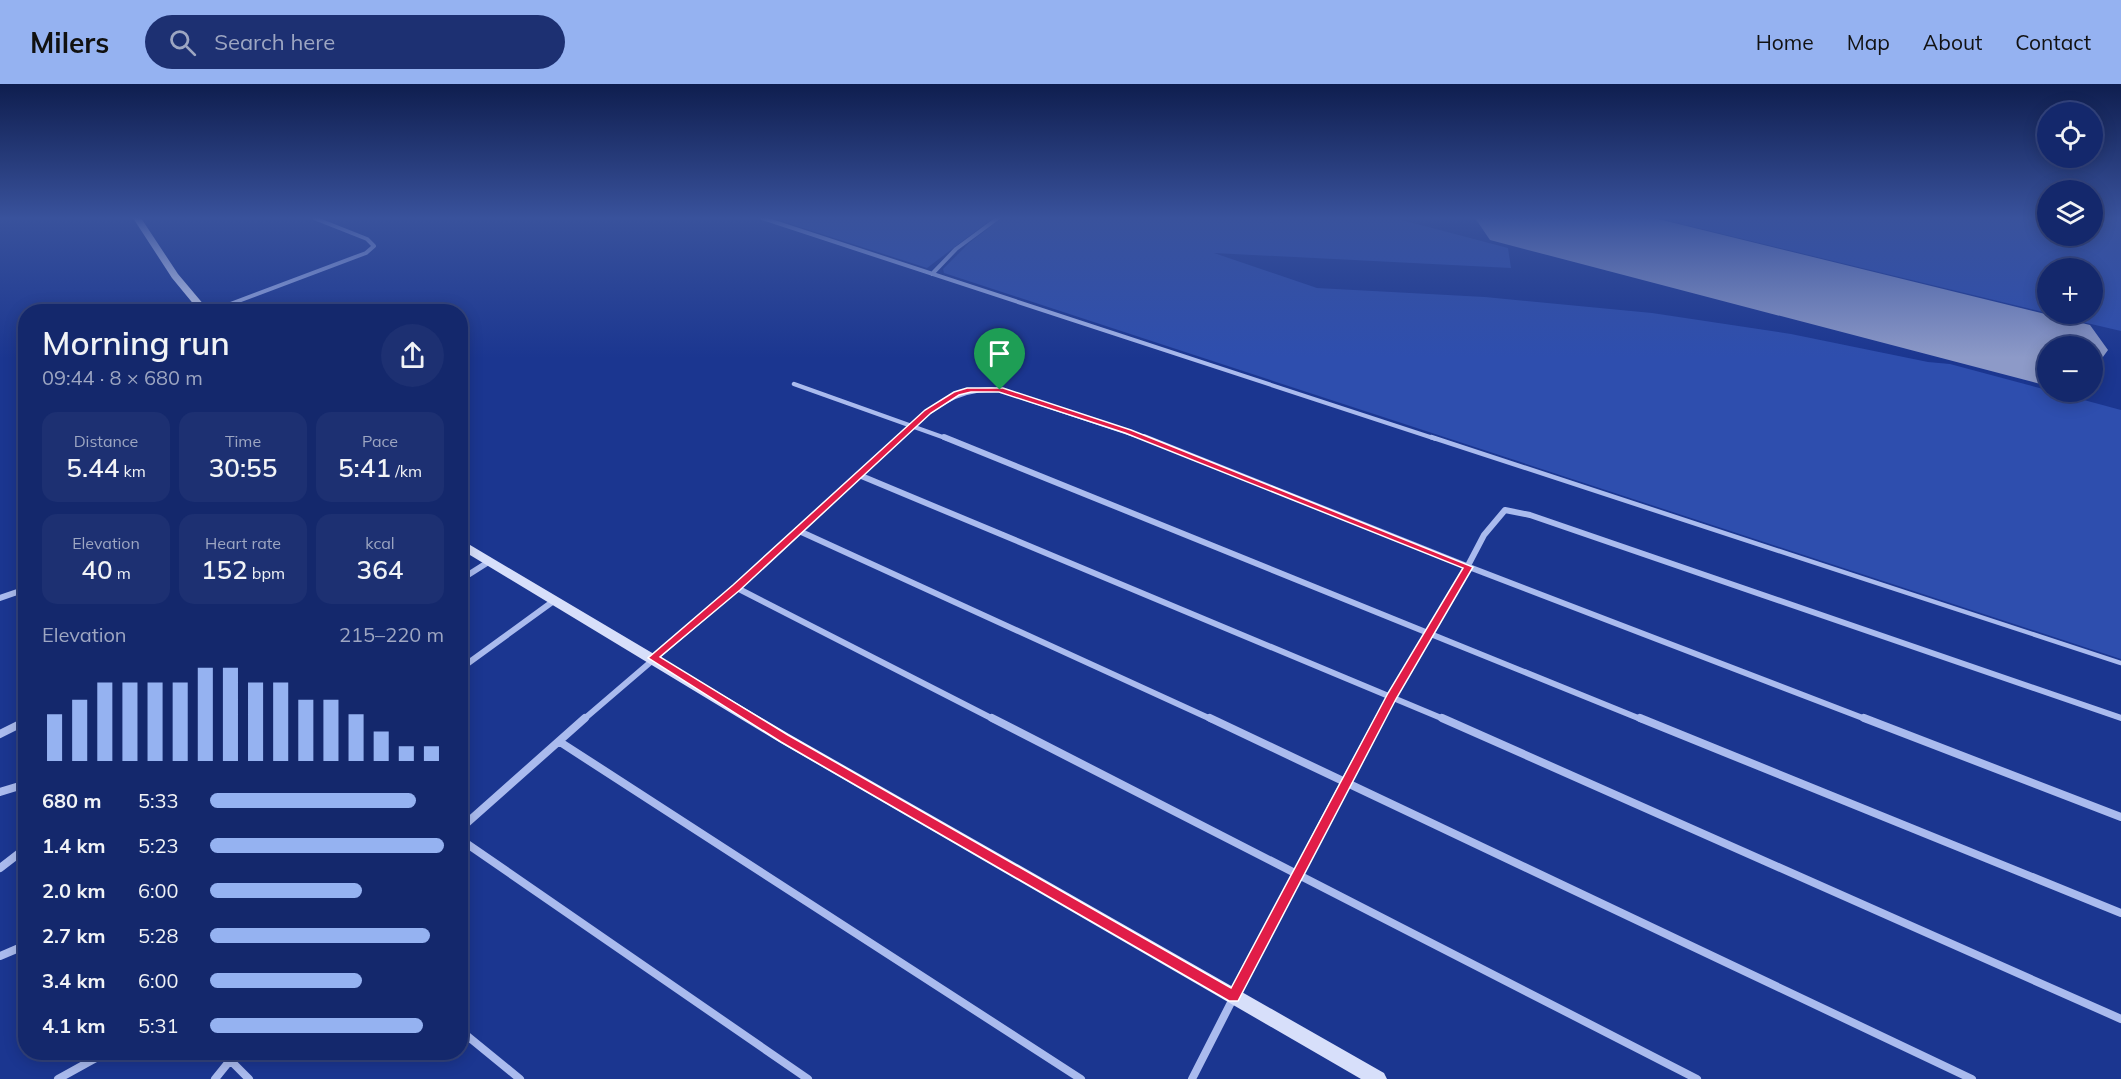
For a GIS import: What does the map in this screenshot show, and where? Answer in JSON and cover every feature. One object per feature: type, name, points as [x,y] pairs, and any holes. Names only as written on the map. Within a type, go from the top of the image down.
[{"type":"street","points":[[167,264],[200,304]]},
{"type":"street","points":[[794,384],[914,425],[2121,913]]},
{"type":"street","points":[[468,822],[653,658],[737,588],[928,411],[957,393],[970,389],[1000,390],[1128,431],[1468,567],[2121,817]]},
{"type":"street","points":[[859,475],[1392,696],[2121,1019]]},
{"type":"street","points":[[1192,1079],[1392,696],[1468,567],[1493,518],[1505,510],[1530,515],[2121,718]]},
{"type":"street","points":[[797,530],[1347,781],[1972,1079]]},
{"type":"street","points":[[468,548],[784,738],[1378,1079]]},
{"type":"street","points":[[468,575],[490,561]]},
{"type":"street","points":[[737,588],[1697,1079]]},
{"type":"street","points":[[0,598],[18,592]]},
{"type":"street","points":[[468,663],[555,600]]},
{"type":"street","points":[[0,734],[18,725]]},
{"type":"street","points":[[560,742],[1081,1079]]},
{"type":"street","points":[[0,792],[18,786]]},
{"type":"street","points":[[468,845],[808,1079]]},
{"type":"street","points":[[0,868],[18,855]]},
{"type":"street","points":[[0,956],[18,948]]},
{"type":"street","points":[[468,1037],[520,1079]]},
{"type":"street","points":[[58,1079],[92,1060]]},
{"type":"street","points":[[215,1079],[231,1060]]},
{"type":"street","points":[[235,1060],[249,1079]]},
{"type":"lane","points":[[229,304],[335,264]]},
{"type":"lane","points":[[903,264],[2121,663]]},
{"type":"lane","points":[[932,274],[941,264]]},
{"type":"shaded area","points":[[916,264],[932,264],[927,268]]},
{"type":"shaded area","points":[[948,264],[1248,264],[1317,288],[1485,297],[1652,313],[1791,334],[1928,362],[1950,364],[2037,387],[2037,402],[2091,402],[2121,410],[2121,659],[944,273],[943,269]]},
{"type":"shaded area","points":[[1440,264],[1510,264],[1511,268]]},
{"type":"shaded area","points":[[1848,264],[2037,264],[2037,311]]},
{"type":"shaded area","points":[[2103,264],[2121,264],[2121,331],[2091,324],[2103,324]]},
{"type":"runway","points":[[1710,264],[2037,347]]},
{"type":"route","points":[[970,389],[1000,390],[1128,431],[1468,567],[1392,696],[1234,997],[784,738],[653,658],[737,588],[928,411],[957,393],[970,389]]}]
